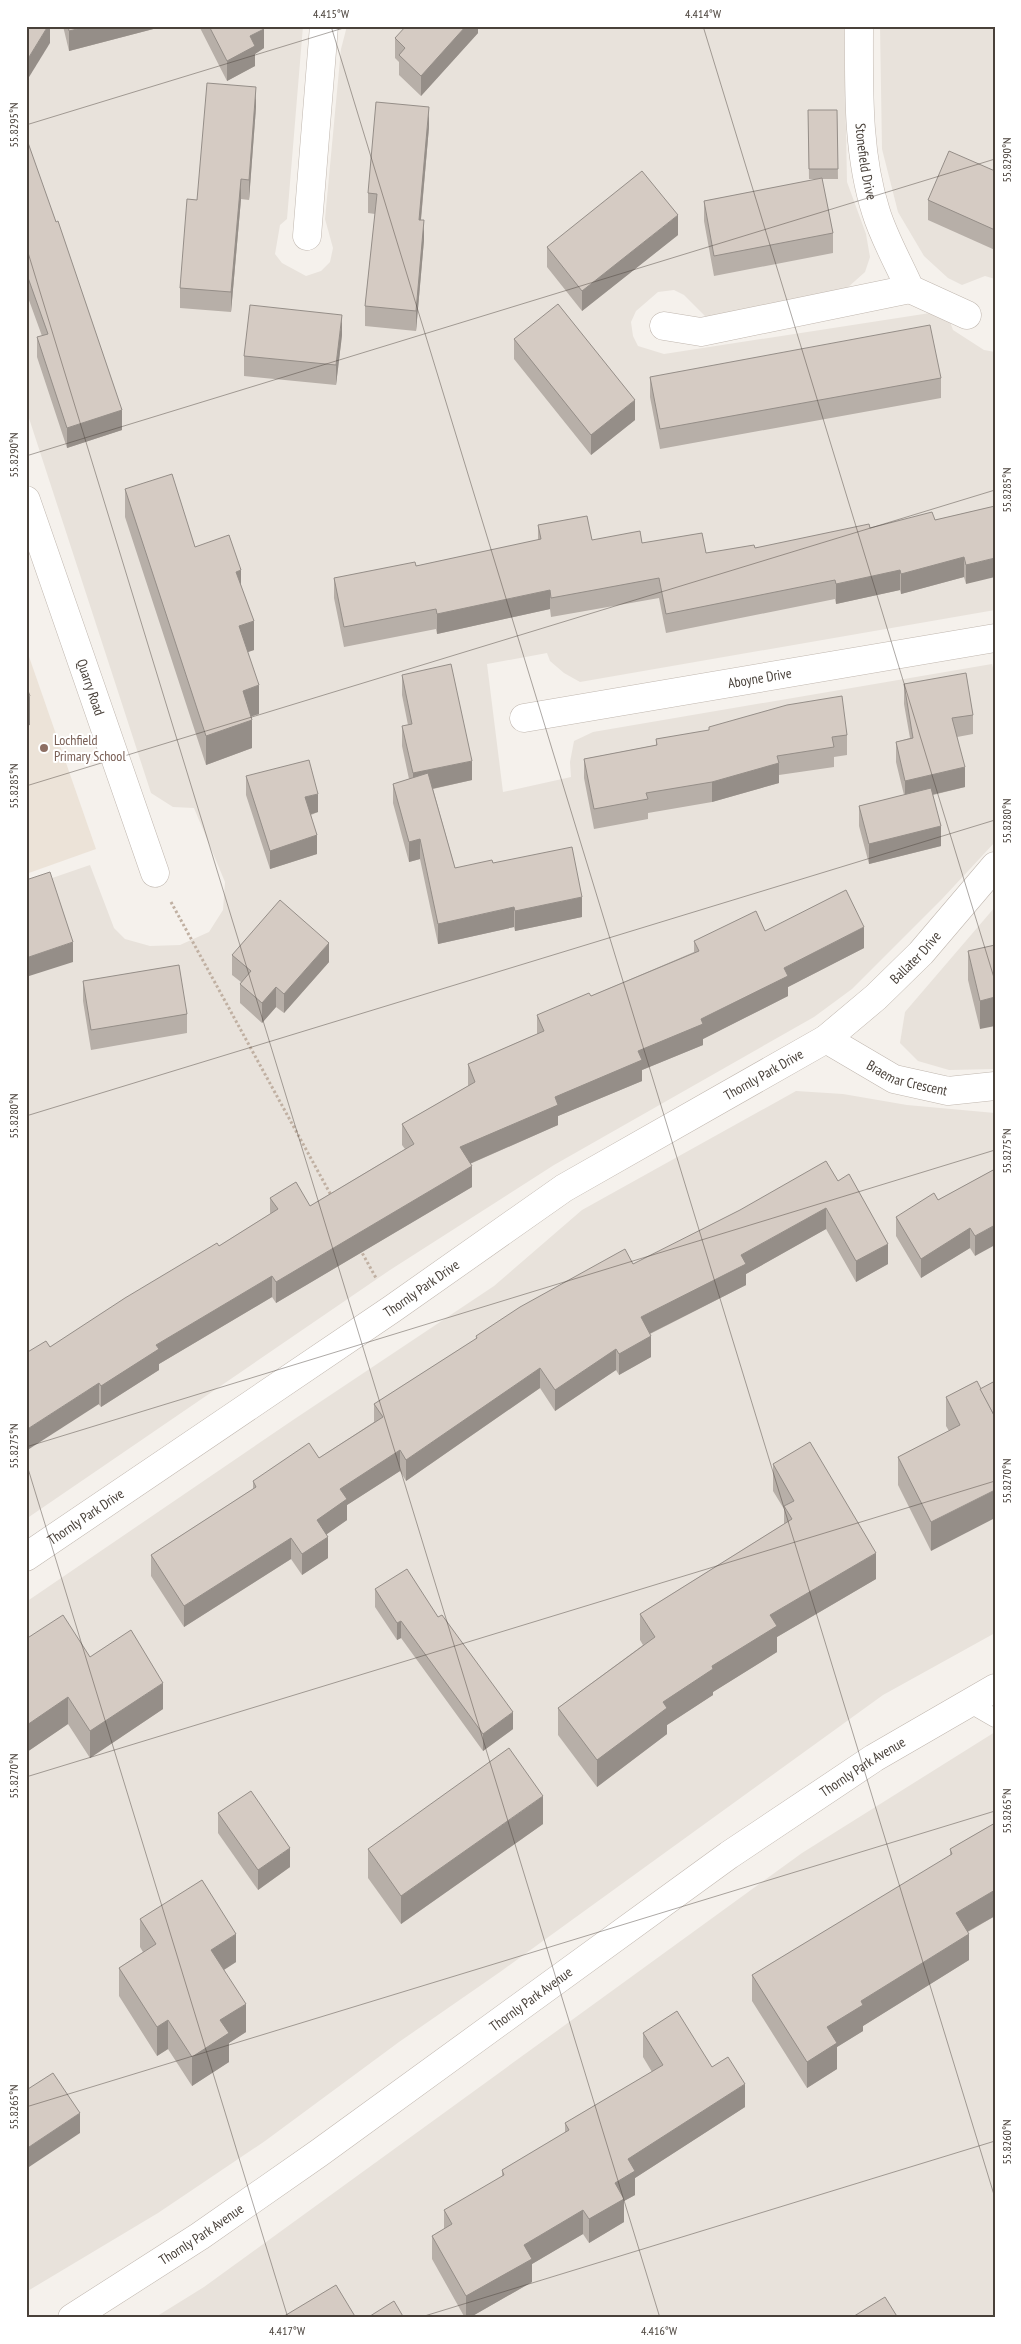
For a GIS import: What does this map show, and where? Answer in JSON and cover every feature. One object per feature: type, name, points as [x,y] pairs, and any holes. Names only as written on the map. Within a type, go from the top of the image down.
[{"type":"street","points":[[307,236],[324,26]]},
{"type":"street","name":"Stonefield Drive","points":[[859,26],[859,89],[865,168],[876,213],[910,289]]},
{"type":"street","points":[[664,326],[701,332],[910,289],[967,315]]},
{"type":"street","name":"Quarry Road","points":[[26,500],[155,873]]},
{"type":"street","name":"Aboyne Drive","points":[[524,718],[995,638]]},
{"type":"street","name":"Ballater Drive","points":[[826,1039],[876,997],[921,953],[995,866]]},
{"type":"street","name":"Braemar Crescent","points":[[826,1039],[894,1079],[948,1092],[995,1086]]},
{"type":"street","name":"Thornly Park Drive","points":[[26,1557],[392,1309],[564,1188],[826,1039]]},
{"type":"street","name":"Thornly Park Avenue","points":[[72,2318],[200,2236],[319,2153],[737,1850],[874,1758],[995,1688]]},
{"type":"lane","points":[[969,1703],[995,1718]]},
{"type":"path","points":[[155,873],[336,1204]]},
{"type":"path","points":[[359,1248],[392,1309]]},
{"type":"shaded area","points":[[26,26],[303,26],[287,219],[280,225],[275,254],[282,263],[306,276],[321,271],[330,262],[333,248],[325,219],[341,49],[347,26],[844,26],[847,182],[866,234],[870,257],[865,272],[846,289],[706,317],[684,295],[674,290],[658,292],[636,311],[631,322],[633,336],[638,346],[664,354],[943,311],[948,316],[953,330],[984,350],[995,352],[995,610],[580,682],[564,673],[550,661],[547,653],[487,664],[503,792],[571,777],[570,762],[574,741],[593,732],[992,664],[995,675],[995,842],[942,899],[852,989],[814,1017],[554,1165],[390,1270],[26,1519],[26,887],[90,865],[114,928],[125,939],[150,946],[180,945],[209,932],[223,910],[225,882],[194,808],[173,807],[151,793],[26,409]]},
{"type":"shaded area","points":[[880,26],[995,26],[995,279],[985,276],[962,285],[948,278],[924,256],[898,212],[882,149]]},
{"type":"shaded area","name":"Lochfield Primary School","points":[[26,648],[96,849],[26,874]]},
{"type":"shaded area","points":[[995,907],[995,1069],[949,1070],[918,1061],[900,1043],[905,1012]]},
{"type":"shaded area","points":[[796,1091],[843,1094],[907,1105],[995,1113],[995,1633],[883,1695],[500,1972],[399,2042],[265,2141],[158,2213],[26,2292],[26,1602],[494,1286],[582,1210]]},
{"type":"shaded area","points":[[995,1732],[995,2318],[154,2318],[204,2287],[802,1853]]},
{"type":"building","points":[[26,26],[48,26],[26,62]]},
{"type":"building","points":[[68,26],[89,26],[69,31]]},
{"type":"building","points":[[209,26],[263,26],[264,29],[250,36],[255,46],[227,61]]},
{"type":"building","points":[[406,26],[466,26],[421,76],[399,55],[405,48],[395,38]]},
{"type":"building","points":[[207,83],[256,87],[249,180],[241,179],[231,292],[180,288],[187,199],[197,200]]},
{"type":"building","points":[[376,102],[429,107],[419,220],[424,220],[416,311],[365,306],[377,194],[368,193]]},
{"type":"building","points":[[808,110],[837,110],[838,169],[809,169]]},
{"type":"building","points":[[26,137],[56,222],[58,221],[122,410],[67,428],[37,337],[48,334],[26,272]]},
{"type":"building","points":[[949,151],[995,171],[995,230],[928,200]]},
{"type":"building","points":[[642,171],[678,215],[582,291],[547,247]]},
{"type":"building","points":[[822,178],[833,233],[714,256],[704,201]]},
{"type":"building","points":[[558,304],[635,400],[591,435],[514,339]]},
{"type":"building","points":[[250,305],[342,315],[336,365],[244,356]]},
{"type":"building","points":[[930,325],[941,378],[660,429],[650,377]]},
{"type":"building","points":[[172,474],[195,547],[229,535],[241,570],[236,572],[254,621],[239,626],[259,685],[243,691],[252,720],[206,736],[125,489]]},
{"type":"building","points":[[995,506],[995,558],[966,565],[964,557],[901,574],[900,570],[836,584],[835,580],[666,614],[659,578],[551,598],[550,590],[437,614],[436,609],[344,627],[334,578],[415,562],[416,566],[541,539],[538,525],[587,516],[592,540],[640,531],[642,543],[702,533],[706,553],[754,545],[755,548],[869,524],[870,528],[932,512],[935,520]]},
{"type":"building","points":[[451,664],[472,761],[413,773],[402,726],[412,724],[402,675]]},
{"type":"building","points":[[966,673],[973,715],[952,718],[965,767],[905,781],[896,742],[913,738],[904,684]]},
{"type":"building","points":[[26,685],[30,696],[26,698]]},
{"type":"building","points":[[842,696],[847,735],[832,737],[834,747],[777,756],[779,763],[712,782],[646,793],[648,799],[594,809],[584,759],[657,745],[656,739],[709,730],[709,727],[787,705]]},
{"type":"building","points":[[309,760],[318,794],[305,797],[317,835],[270,851],[246,776]]},
{"type":"building","points":[[428,773],[455,868],[492,860],[493,863],[572,847],[582,897],[515,911],[514,907],[438,924],[420,839],[409,842],[393,784]]},
{"type":"building","points":[[931,788],[941,826],[869,844],[859,806]]},
{"type":"building","points":[[50,872],[73,942],[26,958],[26,880]]},
{"type":"building","points":[[846,890],[864,927],[784,968],[788,976],[701,1019],[703,1024],[638,1051],[642,1060],[555,1097],[558,1105],[460,1147],[472,1166],[276,1282],[272,1276],[156,1345],[159,1349],[101,1386],[99,1383],[26,1430],[26,1353],[46,1341],[50,1347],[125,1298],[217,1243],[219,1246],[278,1209],[270,1198],[296,1182],[310,1206],[414,1144],[402,1124],[475,1082],[468,1064],[544,1031],[537,1015],[589,993],[591,996],[699,951],[694,941],[756,911],[765,931]]},
{"type":"building","points":[[280,900],[329,943],[284,994],[276,987],[262,1003],[240,984],[251,971],[232,955]]},
{"type":"building","points":[[995,945],[995,997],[980,1001],[968,951]]},
{"type":"building","points":[[179,965],[187,1014],[91,1030],[83,981]]},
{"type":"building","points":[[826,1161],[838,1181],[849,1174],[888,1244],[856,1261],[826,1208],[741,1255],[746,1264],[641,1317],[651,1336],[619,1354],[616,1349],[555,1390],[540,1368],[406,1460],[400,1450],[340,1489],[347,1499],[317,1520],[328,1537],[302,1554],[291,1538],[184,1606],[151,1555],[256,1487],[253,1481],[309,1443],[319,1458],[383,1417],[374,1404],[477,1338],[476,1336],[520,1307],[625,1249],[633,1264],[740,1210]]},
{"type":"building","points":[[995,1169],[995,1225],[975,1236],[970,1228],[921,1259],[896,1217],[934,1193],[938,1200]]},
{"type":"building","points":[[977,1381],[995,1417],[995,1490],[931,1522],[898,1457],[960,1425],[946,1397]]},
{"type":"building","points":[[995,1381],[995,1417],[980,1389]]},
{"type":"building","points":[[810,1442],[876,1553],[770,1615],[777,1626],[712,1666],[713,1669],[663,1702],[667,1708],[597,1760],[558,1708],[655,1637],[640,1614],[792,1519],[784,1506],[794,1501],[773,1464]]},
{"type":"building","points":[[407,1569],[438,1617],[442,1615],[513,1712],[483,1734],[401,1621],[397,1623],[375,1589]]},
{"type":"building","points":[[63,1615],[90,1657],[131,1630],[163,1683],[90,1731],[68,1697],[27,1725],[26,1639]]},
{"type":"building","points":[[509,1748],[543,1796],[401,1896],[368,1849]]},
{"type":"building","points":[[251,1791],[290,1848],[258,1870],[218,1813]]},
{"type":"building","points":[[995,1823],[995,1890],[956,1913],[969,1934],[861,2001],[863,2005],[827,2027],[837,2043],[807,2062],[752,1975],[952,1854],[950,1849]]},
{"type":"building","points":[[202,1880],[236,1934],[211,1950],[246,2004],[220,2020],[229,2033],[192,2057],[168,2020],[157,2027],[119,1968],[156,1944],[140,1919]]},
{"type":"building","points":[[677,2011],[712,2067],[728,2057],[745,2084],[628,2159],[635,2171],[615,2183],[624,2199],[589,2219],[583,2210],[524,2245],[532,2259],[466,2296],[432,2236],[452,2224],[444,2210],[504,2175],[502,2170],[569,2130],[565,2123],[663,2065],[643,2033]]},
{"type":"building","points":[[53,2073],[80,2113],[26,2149],[26,2087],[28,2089]]},
{"type":"building","points":[[336,2285],[356,2318],[281,2318]]},
{"type":"building","points":[[885,2297],[898,2318],[851,2318]]},
{"type":"building","points":[[394,2301],[404,2318],[367,2318]]},
{"type":"place","name":"Lochfield Primary School","points":[[44,748]]}]
